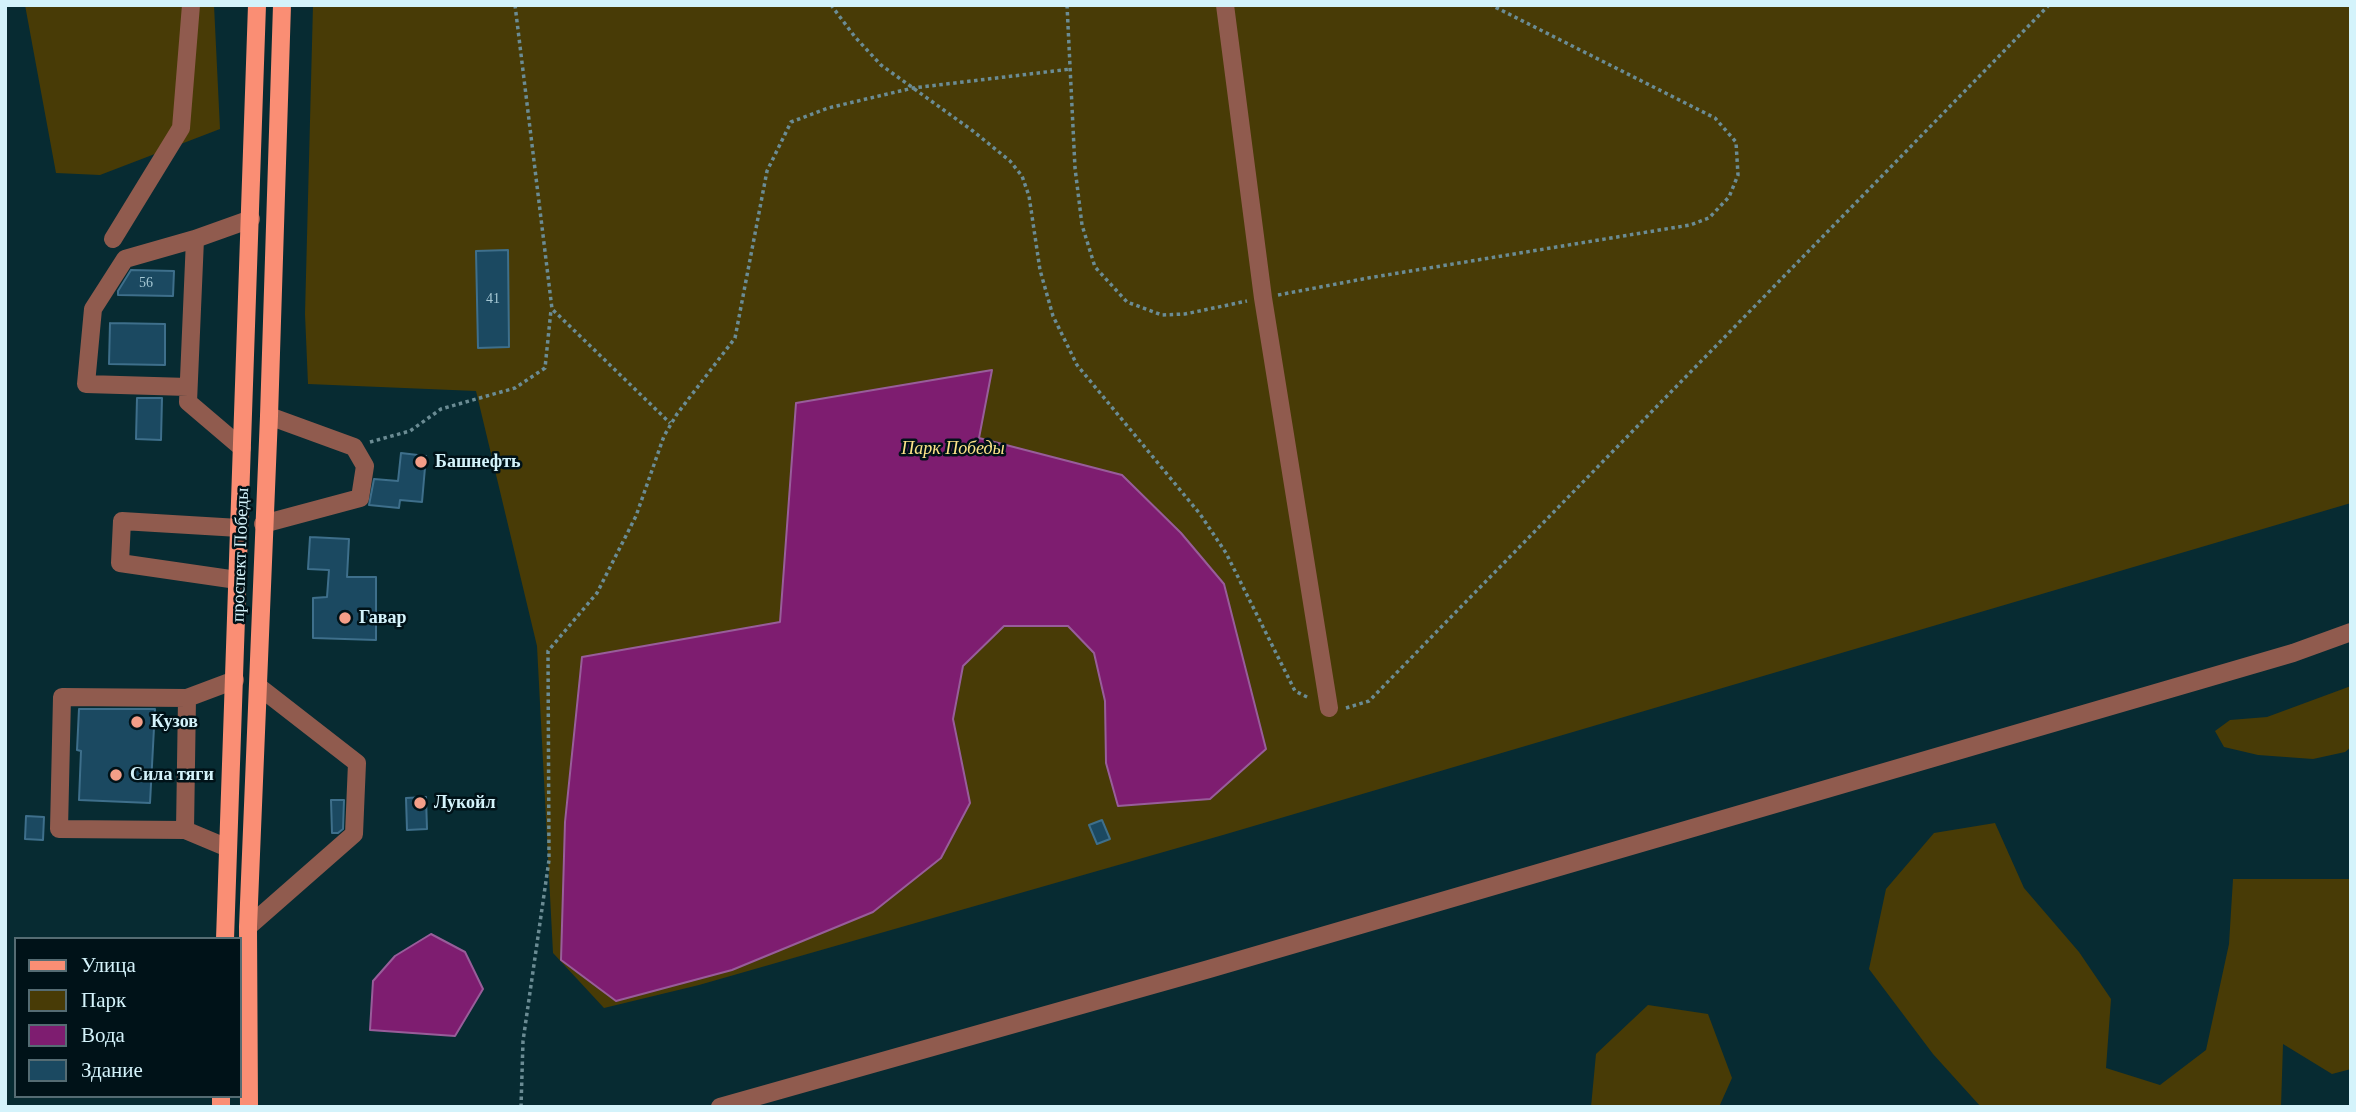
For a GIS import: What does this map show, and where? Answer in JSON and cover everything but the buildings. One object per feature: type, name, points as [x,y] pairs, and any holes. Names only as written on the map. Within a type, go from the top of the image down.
[{"type":"main road","name":"проспект Победы","points":[[225,937],[257,5]]},
{"type":"main road","name":"проспект Победы","points":[[249,1107],[248,927],[282,5]]},
{"type":"lane","points":[[113,239],[181,128],[191,5]]},
{"type":"lane","points":[[1225,5],[1263,298],[1329,708]]},
{"type":"lane","points":[[188,387],[86,384],[93,309],[125,259],[195,239],[251,219]]},
{"type":"lane","points":[[195,239],[188,402],[243,448]]},
{"type":"lane","points":[[263,524],[360,498],[365,466],[354,447],[268,416]]},
{"type":"lane","points":[[237,580],[120,563],[122,521],[239,528]]},
{"type":"lane","points":[[720,1107],[1236,961],[2292,653],[2351,632]]},
{"type":"lane","points":[[228,848],[185,831],[59,829],[62,697],[187,698],[235,681]]},
{"type":"lane","points":[[248,927],[354,834],[357,763],[258,686]]},
{"type":"lane","points":[[185,831],[187,698]]},
{"type":"path","points":[[354,447],[410,431],[442,409],[515,388],[545,368],[552,309],[515,5]]},
{"type":"path","points":[[831,5],[881,65],[1010,161],[1022,176],[1029,197],[1040,270],[1053,316],[1077,365],[1192,504],[1226,553],[1295,691],[1329,708],[1350,708],[1369,701],[2049,5]]},
{"type":"path","points":[[1067,5],[1075,168],[1080,214],[1095,267],[1127,302],[1162,315],[1185,314],[1382,276],[1690,225],[1709,218],[1729,197],[1738,175],[1736,142],[1716,118],[1491,5]]},
{"type":"path","points":[[521,1107],[523,1041],[549,860],[548,652],[597,593],[636,516],[671,423],[735,338],[767,171],[791,122],[828,107],[912,88],[1071,69]]},
{"type":"path","points":[[552,309],[671,423]]},
{"type":"green space","points":[[25,5],[214,5],[220,129],[100,175],[56,173]]},
{"type":"green space","name":"Парк Победы","points":[[313,5],[2351,5],[2351,503],[1223,835],[699,985],[604,1008],[553,953],[537,646],[476,391],[308,384],[305,314]]},
{"type":"green space","points":[[2351,686],[2351,747],[2345,752],[2313,759],[2258,755],[2224,747],[2215,731],[2230,720],[2267,717]]},
{"type":"green space","points":[[1995,823],[2024,888],[2079,952],[2111,999],[2106,1068],[2160,1085],[2206,1050],[2229,944],[2233,879],[2351,879],[2351,1069],[2332,1074],[2283,1044],[2281,1107],[1981,1107],[1933,1054],[1869,969],[1886,889],[1934,833]]},
{"type":"green space","points":[[1648,1005],[1708,1014],[1732,1078],[1719,1107],[1591,1107],[1596,1054]]},
{"type":"water","points":[[992,370],[979,438],[1122,475],[1181,533],[1224,584],[1266,749],[1210,799],[1118,806],[1106,763],[1105,701],[1094,653],[1068,626],[1004,626],[963,666],[953,719],[970,803],[941,858],[873,912],[732,970],[616,1001],[561,960],[565,822],[582,657],[780,622],[796,403]]},
{"type":"water","points":[[431,934],[465,952],[483,989],[455,1036],[370,1030],[373,981],[395,956]]},
{"type":"place","name":"Башнефть","points":[[421,462]]},
{"type":"place","name":"Гавар","points":[[345,618]]},
{"type":"place","name":"Кузов","points":[[137,722]]},
{"type":"place","name":"Сила тяги","points":[[116,775]]},
{"type":"place","name":"Лукойл","points":[[420,803]]}]
